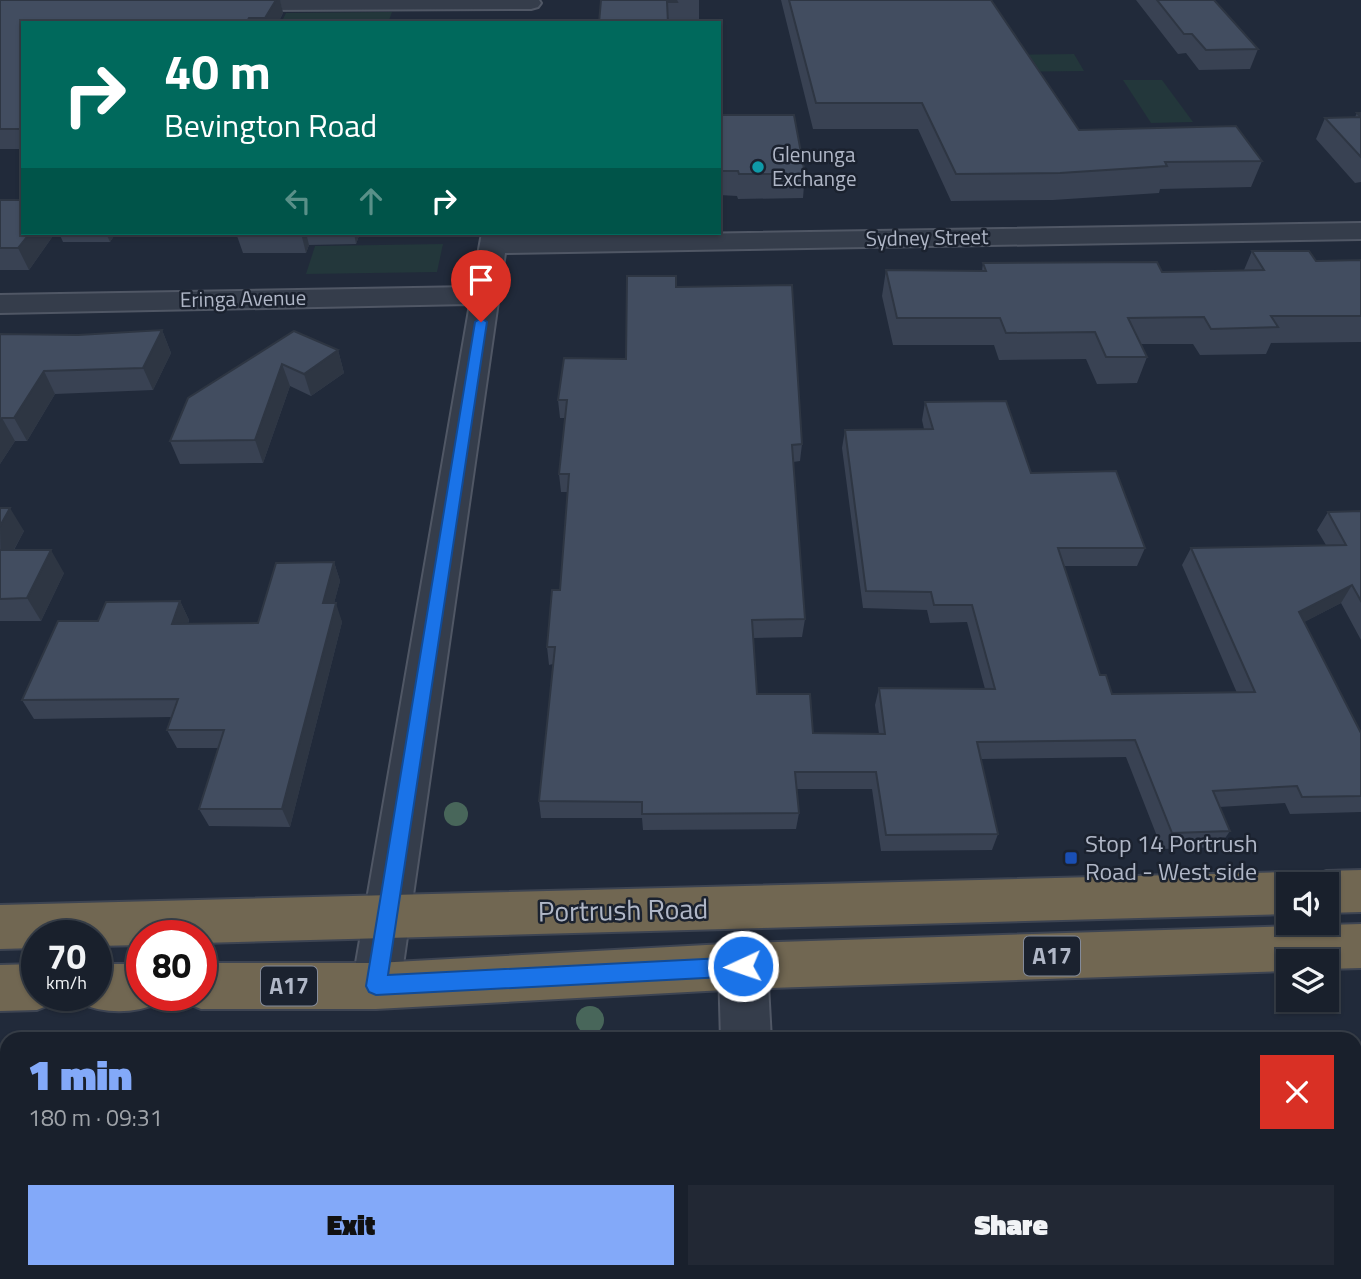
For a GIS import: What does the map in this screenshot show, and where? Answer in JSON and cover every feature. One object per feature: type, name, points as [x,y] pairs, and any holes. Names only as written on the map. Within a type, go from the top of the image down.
[{"type":"highway","points":[[1339,892],[1361,891]]},
{"type":"highway","name":"Portrush Road","points":[[0,927],[1276,893]]},
{"type":"highway","name":"A17","points":[[217,986],[376,986],[743,966],[1361,946]]},
{"type":"highway","points":[[0,988],[21,987]]},
{"type":"street","points":[[215,4],[310,1],[530,9]]},
{"type":"street","name":"Sydney Street","points":[[494,239],[1361,231]]},
{"type":"street","points":[[376,986],[494,239]]},
{"type":"street","name":"Eringa Avenue","points":[[0,303],[485,295]]},
{"type":"street","points":[[743,966],[746,1032]]},
{"type":"green space","points":[[392,12],[389,21],[282,21],[286,13]]},
{"type":"green space","points":[[1074,54],[1084,71],[994,72],[986,55]]},
{"type":"green space","points":[[1123,80],[1162,80],[1193,122],[1151,123]]},
{"type":"green space","points":[[443,244],[437,272],[306,274],[315,246]]},
{"type":"building","points":[[0,0],[276,0],[265,18],[249,18],[247,21],[21,21],[21,129],[0,129]]},
{"type":"building","points":[[601,0],[677,2],[667,2],[668,21],[599,21]]},
{"type":"building","points":[[789,0],[991,0],[1079,130],[1236,126],[1262,161],[1165,162],[1167,166],[1060,173],[956,174],[922,103],[816,103]]},
{"type":"building","points":[[1157,0],[1214,0],[1258,49],[1206,50],[1192,34],[1184,34]]},
{"type":"building","points":[[721,115],[794,115],[805,174],[739,174],[738,171],[721,171]]},
{"type":"building","points":[[1361,117],[1361,157],[1325,118]]},
{"type":"building","points":[[0,200],[21,200],[21,235],[28,235],[18,248],[0,248]]},
{"type":"building","points":[[1252,251],[1309,251],[1316,261],[1361,260],[1361,316],[1271,316],[1278,327],[1211,329],[1204,317],[1128,318],[1147,357],[1106,357],[1095,332],[1006,333],[1000,318],[897,318],[886,270],[986,271],[983,263],[1157,262],[1162,272],[1264,270]]},
{"type":"building","points":[[627,276],[676,276],[676,287],[792,285],[802,444],[792,445],[805,619],[752,620],[757,694],[810,694],[813,733],[885,734],[879,688],[995,689],[972,605],[934,605],[931,592],[866,591],[845,430],[933,429],[925,402],[1006,401],[1031,473],[1116,471],[1145,548],[1058,548],[1100,675],[1106,675],[1112,694],[1255,692],[1191,548],[1346,545],[1328,512],[1361,511],[1361,601],[1352,585],[1299,612],[1361,733],[1361,796],[1302,797],[1297,786],[1213,791],[1230,831],[1172,833],[1135,740],[977,742],[998,834],[886,835],[876,772],[795,772],[799,813],[642,814],[642,802],[539,801],[555,647],[547,647],[552,590],[560,590],[569,474],[559,474],[567,400],[558,400],[564,358],[626,359]]},
{"type":"building","points":[[162,330],[143,368],[44,371],[14,418],[0,420],[0,334],[78,335]]},
{"type":"building","points":[[294,331],[338,350],[304,374],[282,364],[255,440],[170,441],[188,398]]},
{"type":"building","points":[[0,508],[10,508],[0,526]]},
{"type":"building","points":[[0,550],[51,550],[27,598],[0,599]]},
{"type":"building","points":[[334,562],[323,603],[336,603],[282,809],[199,809],[224,730],[167,730],[178,699],[22,700],[58,621],[98,621],[106,602],[180,601],[172,624],[258,623],[276,563]]},
{"type":"place","name":"Glenunga Exchange","points":[[758,167]]},
{"type":"place","name":"Stop 14 Portrush Road - West side","points":[[1071,858]]},
{"type":"route","points":[[481,322],[376,986],[743,966]]}]
